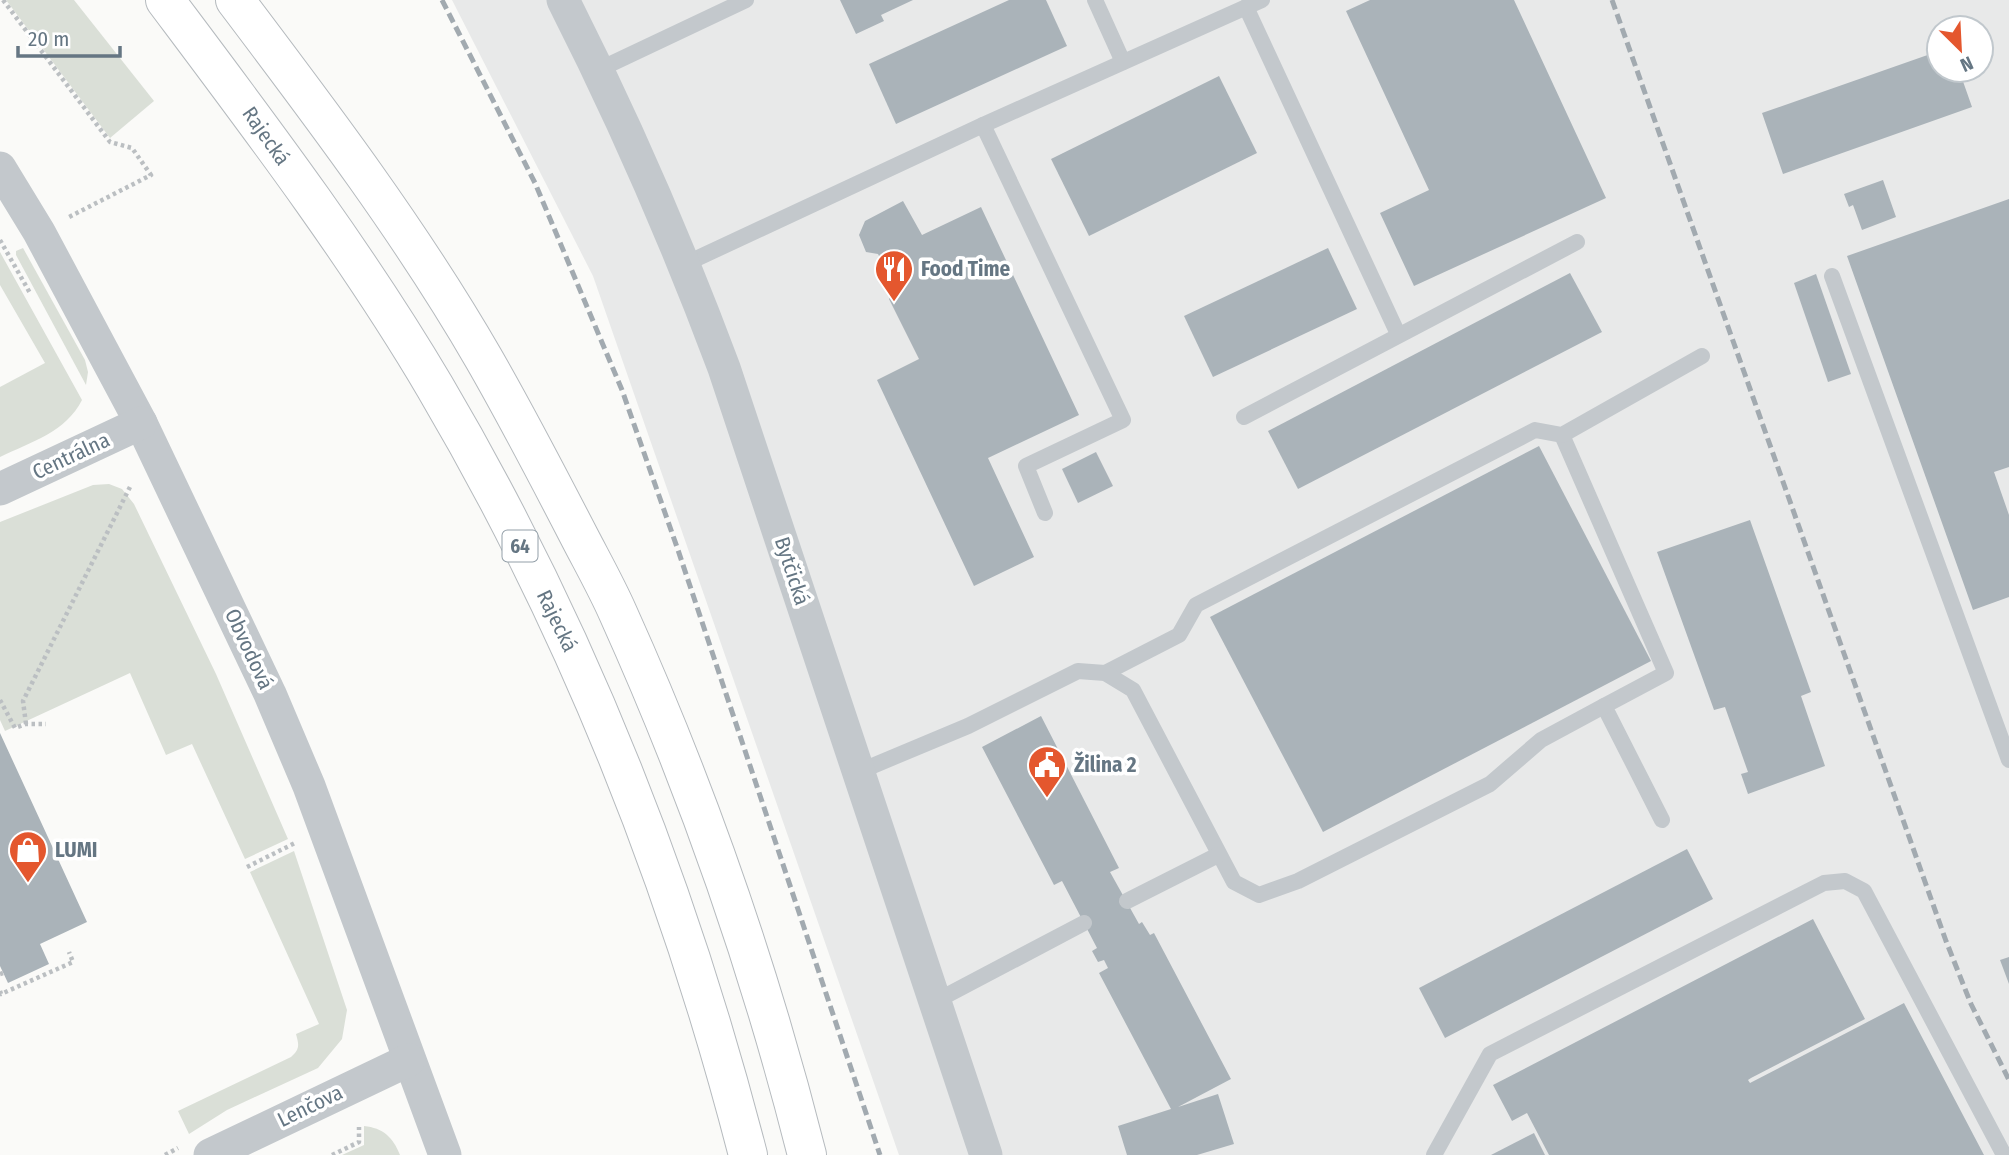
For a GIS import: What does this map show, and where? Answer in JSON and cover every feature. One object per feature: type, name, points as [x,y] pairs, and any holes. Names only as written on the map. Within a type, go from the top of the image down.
[{"type":"main road","name":"Rajecká","points":[[165,0],[241,101],[359,268],[435,386],[500,506],[566,637],[620,762],[659,862],[699,980],[748,1155]]},
{"type":"main road","points":[[235,0],[406,237],[483,357],[550,478],[617,610],[674,742],[717,856],[807,1155]]},
{"type":"street","name":"Bytčická","points":[[563,0],[598,70],[685,264],[760,471],[986,1155]]},
{"type":"street","name":"Obvodová","points":[[3,177],[39,232],[141,423],[227,601],[294,751],[445,1155]]},
{"type":"street","name":"Centrálna","points":[[0,489],[141,423]]},
{"type":"street","name":"Lenčova","points":[[210,1155],[410,1060]]},
{"type":"lane","points":[[598,70],[746,0]]},
{"type":"lane","points":[[1096,0],[1123,62]]},
{"type":"lane","points":[[685,264],[983,125],[1262,0]]},
{"type":"lane","points":[[1246,7],[1398,334]]},
{"type":"lane","points":[[983,125],[1123,419],[1026,467],[1045,513]]},
{"type":"lane","points":[[1244,417],[1577,242]]},
{"type":"lane","points":[[1832,276],[2009,760]]},
{"type":"lane","points":[[1105,673],[1179,635],[1195,605],[1535,430],[1562,435],[1702,356]]},
{"type":"lane","points":[[858,772],[968,726],[1078,671],[1105,673],[1133,690],[1234,882],[1259,895],[1298,881],[1490,783],[1541,740],[1666,673],[1562,435]]},
{"type":"lane","points":[[1604,706],[1662,821]]},
{"type":"lane","points":[[1127,901],[1218,855]]},
{"type":"lane","points":[[1434,1155],[1490,1054],[1824,883],[1845,881],[1864,891],[2004,1155]]},
{"type":"lane","points":[[936,1001],[1084,923]]},
{"type":"path","points":[[4,0],[110,142],[132,148],[151,175],[63,220]]},
{"type":"path","points":[[26,724],[23,701],[130,487]]},
{"type":"path","points":[[0,700],[15,728],[26,724],[46,724]]},
{"type":"path","points":[[247,867],[296,843]]},
{"type":"path","points":[[0,991],[1,994],[73,962],[69,952]]},
{"type":"path","points":[[332,1155],[359,1142],[359,1127]]},
{"type":"shaded area","points":[[6,0],[74,0],[154,101],[110,138]]},
{"type":"shaded area","points":[[452,0],[2009,0],[2009,1155],[899,1155],[593,276]]},
{"type":"shaded area","points":[[23,248],[85,360],[88,372],[86,385],[16,255],[16,251]]},
{"type":"shaded area","points":[[0,252],[82,400],[67,420],[57,428],[0,457],[0,387],[45,363],[0,285]]},
{"type":"shaded area","points":[[109,484],[122,489],[134,504],[216,674],[288,839],[245,859],[192,744],[166,755],[130,673],[5,731],[0,720],[0,522],[93,485]]},
{"type":"shaded area","points":[[294,851],[347,1010],[342,1039],[318,1068],[227,1110],[189,1134],[178,1111],[291,1057],[298,1047],[296,1034],[319,1024],[250,872]]},
{"type":"shaded area","points":[[364,1126],[386,1134],[400,1155],[342,1155],[364,1145]]},
{"type":"building","points":[[840,0],[913,0],[881,15],[884,21],[856,34]]},
{"type":"building","points":[[1009,0],[1046,0],[1067,46],[896,124],[869,64]]},
{"type":"building","points":[[1370,0],[1514,0],[1606,198],[1414,286],[1380,213],[1429,190],[1346,11]]},
{"type":"building","points":[[1925,56],[1925,84],[1964,84],[1972,107],[1783,174],[1762,113]]},
{"type":"building","points":[[1219,76],[1257,153],[1089,236],[1051,159]]},
{"type":"building","points":[[1883,180],[1896,217],[1862,230],[1853,205],[1849,207],[1844,194]]},
{"type":"building","points":[[2009,199],[2009,467],[1994,472],[2009,515],[2009,597],[1973,610],[1847,256]]},
{"type":"building","points":[[903,201],[922,235],[981,207],[1079,415],[988,458],[1034,557],[974,586],[877,380],[919,359],[889,299],[895,287],[878,254],[866,252],[859,235],[865,221]]},
{"type":"building","points":[[1328,248],[1357,309],[1213,377],[1184,316]]},
{"type":"building","points":[[1570,273],[1602,332],[1298,489],[1268,431]]},
{"type":"building","points":[[1816,274],[1851,374],[1828,382],[1794,283]]},
{"type":"building","points":[[1539,446],[1651,661],[1323,832],[1210,617]]},
{"type":"building","points":[[1096,452],[1113,486],[1078,503],[1062,469]]},
{"type":"building","points":[[1750,520],[1811,692],[1801,696],[1825,766],[1748,794],[1741,774],[1748,772],[1725,707],[1714,710],[1657,552]]},
{"type":"building","points":[[1041,716],[1119,868],[1110,872],[1139,924],[1142,922],[1150,935],[1154,933],[1231,1079],[1178,1107],[1218,1094],[1234,1144],[1197,1155],[1127,1155],[1118,1126],[1171,1109],[1099,973],[1108,968],[1104,960],[1098,962],[1092,951],[1097,948],[1062,881],[1054,885],[982,747]]},
{"type":"building","points":[[0,733],[87,922],[40,944],[49,964],[8,983],[0,966]]},
{"type":"building","points":[[1687,849],[1713,899],[1445,1038],[1419,988]]},
{"type":"building","points":[[1813,919],[1865,1019],[1751,1078],[1748,1080],[1750,1083],[1904,1003],[1984,1155],[1549,1155],[1527,1113],[1512,1121],[1493,1085]]},
{"type":"building","points":[[2009,957],[2009,984],[2000,960]]},
{"type":"building","points":[[1534,1133],[1545,1155],[1491,1155]]},
{"type":"railway","points":[[442,0],[535,183],[622,390],[880,1155]]},
{"type":"railway","points":[[1612,0],[1946,941],[1971,1004],[2009,1080]]},
{"type":"place","name":"Food Time","points":[[894,303]]},
{"type":"place","name":"Žilina 2","points":[[1047,799]]},
{"type":"place","name":"LUMI","points":[[28,884]]}]
